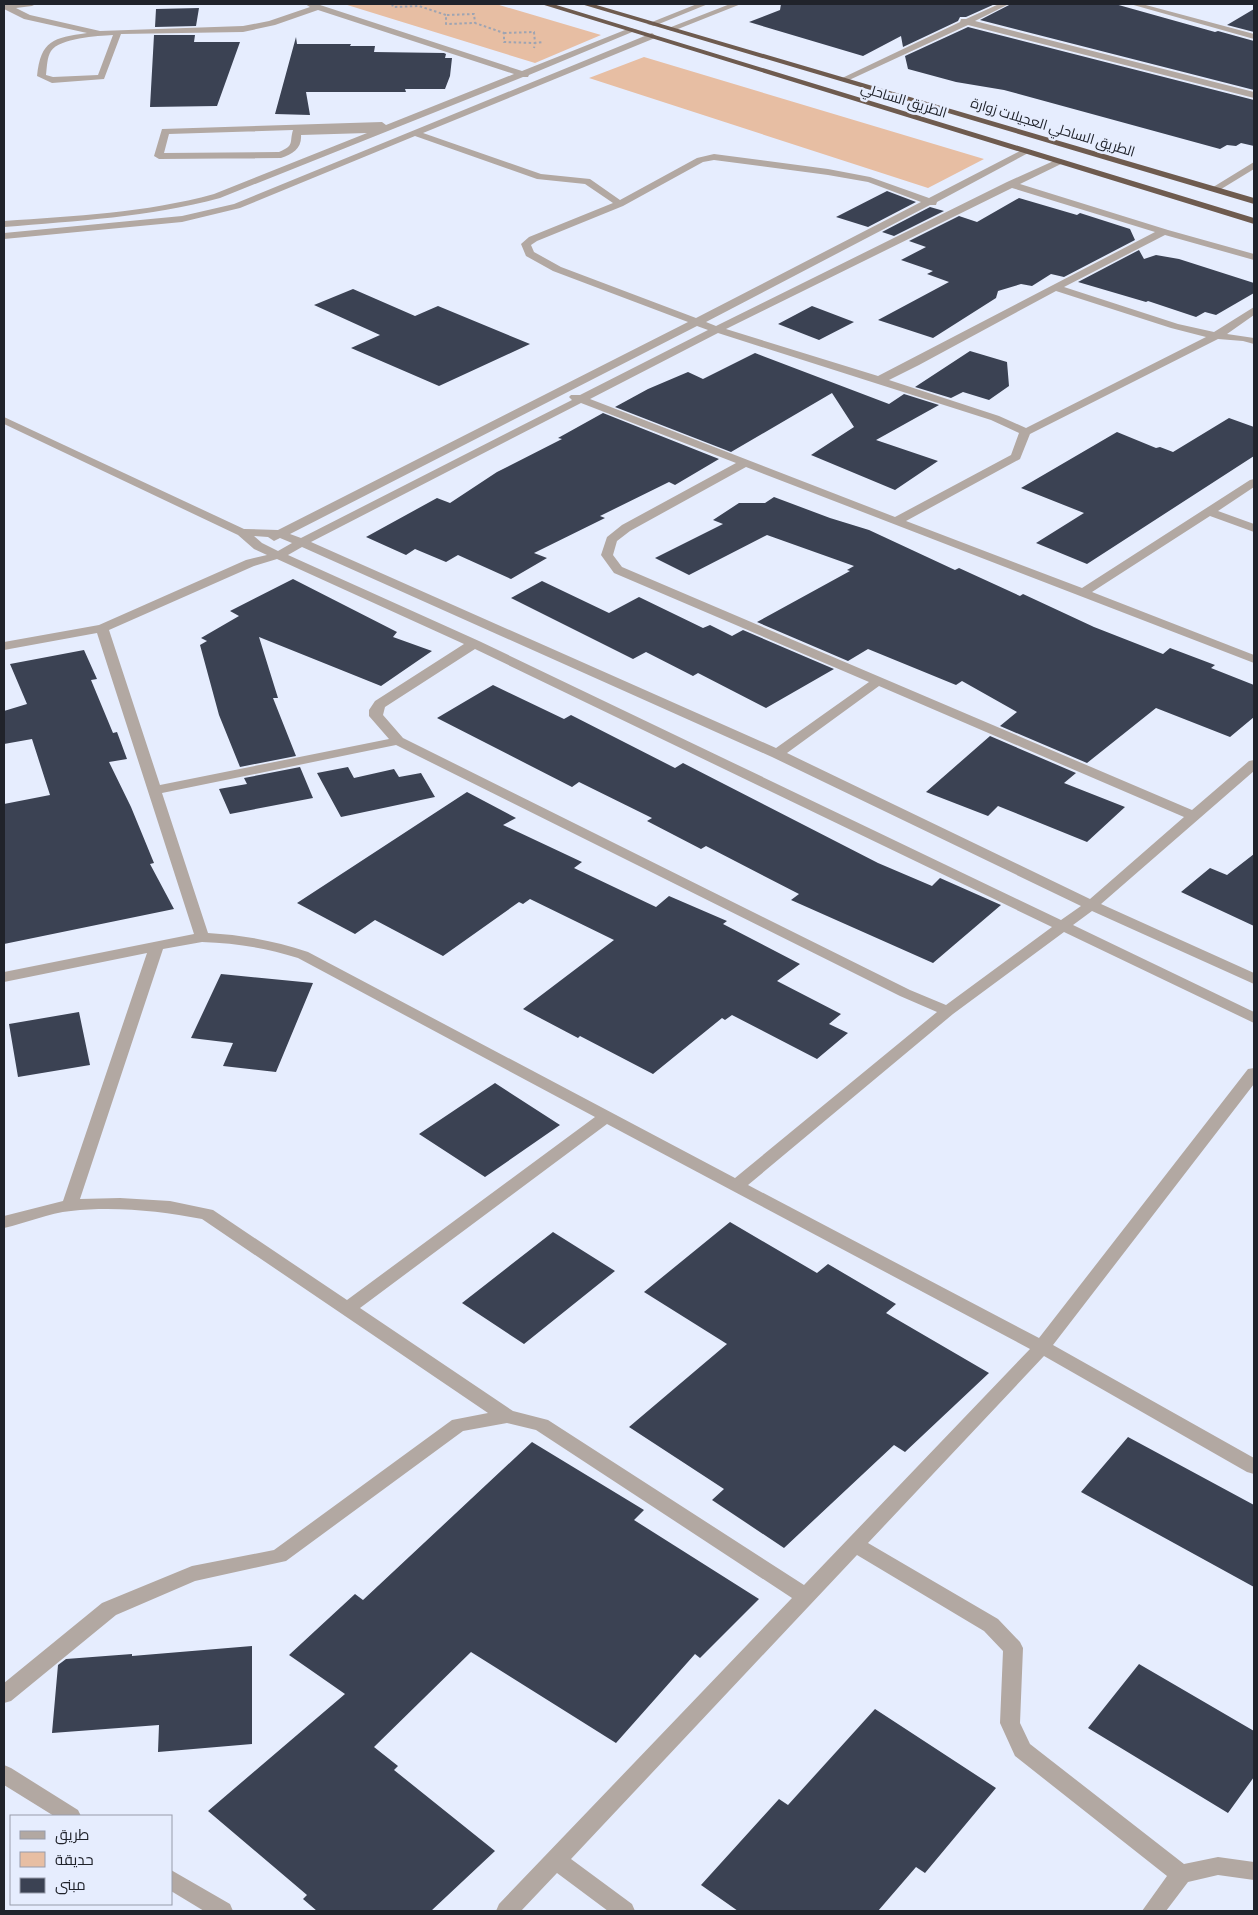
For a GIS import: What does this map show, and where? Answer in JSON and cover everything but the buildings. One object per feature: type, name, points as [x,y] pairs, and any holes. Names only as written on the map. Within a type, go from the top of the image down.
[{"type":"highway","name":"الطريق الساحلي","points":[[545,4],[1254,221]]},
{"type":"highway","name":"الطريق الساحلي العجيلات زوارة","points":[[584,4],[1254,201]]},
{"type":"street","points":[[5,6],[32,4]]},
{"type":"street","points":[[307,4],[543,81]]},
{"type":"street","points":[[651,24],[704,4]]},
{"type":"street","points":[[670,29],[737,4]]},
{"type":"street","points":[[844,79],[964,21],[1004,4]]},
{"type":"street","points":[[1134,4],[1254,37]]},
{"type":"street","points":[[5,6],[27,17],[100,33]]},
{"type":"street","points":[[118,32],[101,77],[52,80],[40,76],[46,52],[54,44],[100,33],[118,32],[257,27],[288,19],[318,7]]},
{"type":"street","points":[[964,21],[1254,96]]},
{"type":"street","points":[[4,224],[154,211],[217,196],[633,30]]},
{"type":"street","points":[[4,236],[161,222],[237,206],[389,142],[652,36]]},
{"type":"street","points":[[381,130],[296,132],[297,142],[292,150],[281,155],[159,156],[165,131],[393,125]]},
{"type":"street","points":[[414,133],[540,177],[587,181],[620,204]]},
{"type":"street","points":[[368,135],[389,142]]},
{"type":"street","points":[[250,564],[258,546],[280,534],[562,392],[1025,152]]},
{"type":"street","points":[[953,211],[870,180],[828,172],[714,157],[700,160],[620,204],[533,239],[526,244],[526,247],[530,254],[557,269],[718,330],[995,418],[1026,432]]},
{"type":"street","points":[[4,646],[102,628],[250,564],[280,555],[301,542],[779,298],[953,211],[1058,162]]},
{"type":"street","points":[[1215,189],[1254,165]]},
{"type":"street","points":[[1010,184],[1164,232],[1254,257]]},
{"type":"street","points":[[879,380],[915,363],[1055,287],[1164,232]]},
{"type":"street","points":[[1055,287],[1175,326],[1216,336],[1244,338],[1254,341]]},
{"type":"street","points":[[757,290],[779,298]]},
{"type":"street","points":[[896,521],[1016,457],[1026,432],[1216,336],[1254,310]]},
{"type":"street","points":[[562,392],[1254,659]]},
{"type":"street","points":[[4,420],[242,532],[258,546],[474,644],[1254,1018]]},
{"type":"street","points":[[745,463],[626,528],[611,540],[607,555],[618,570],[1194,816]]},
{"type":"street","points":[[1083,593],[1254,482]]},
{"type":"street","points":[[1210,512],[1254,528]]},
{"type":"street","points":[[242,532],[280,534],[301,542],[777,754],[1091,905],[1254,979]]},
{"type":"street","points":[[102,628],[202,937]]},
{"type":"street","points":[[474,644],[380,704],[376,710],[376,716],[398,740],[905,993],[948,1011]]},
{"type":"street","points":[[777,754],[878,681]]},
{"type":"street","points":[[154,790],[398,740]]},
{"type":"street","points":[[736,1186],[948,1011],[1091,905],[1254,764]]},
{"type":"street","points":[[4,977],[202,937],[239,939],[267,944],[303,954],[606,1117],[1042,1347],[1254,1467]]},
{"type":"street","points":[[70,1205],[157,946]]},
{"type":"street","points":[[507,1911],[1042,1347],[1254,1073]]},
{"type":"street","points":[[348,1309],[606,1117]]},
{"type":"street","points":[[4,1222],[70,1205],[170,1207],[206,1214],[507,1416],[542,1425],[805,1596]]},
{"type":"street","points":[[4,1695],[109,1609],[192,1574],[280,1556],[458,1425],[507,1416]]},
{"type":"street","points":[[854,1544],[991,1625],[1013,1648],[1010,1723],[1022,1750],[1181,1874]]},
{"type":"street","points":[[4,1774],[68,1815]]},
{"type":"street","points":[[556,1860],[624,1911]]},
{"type":"street","points":[[1154,1911],[1181,1874],[1218,1866],[1254,1871]]},
{"type":"street","points":[[172,1880],[222,1911]]},
{"type":"path","points":[[392,4],[393,7],[418,5],[446,14],[474,14],[475,23]]},
{"type":"path","points":[[446,14],[446,24],[475,23],[504,33],[534,32],[534,53]]},
{"type":"path","points":[[504,33],[504,42],[544,42]]},
{"type":"green space","points":[[344,4],[496,4],[601,35],[535,63]]},
{"type":"green space","points":[[644,57],[984,159],[928,188],[589,78]]}]
